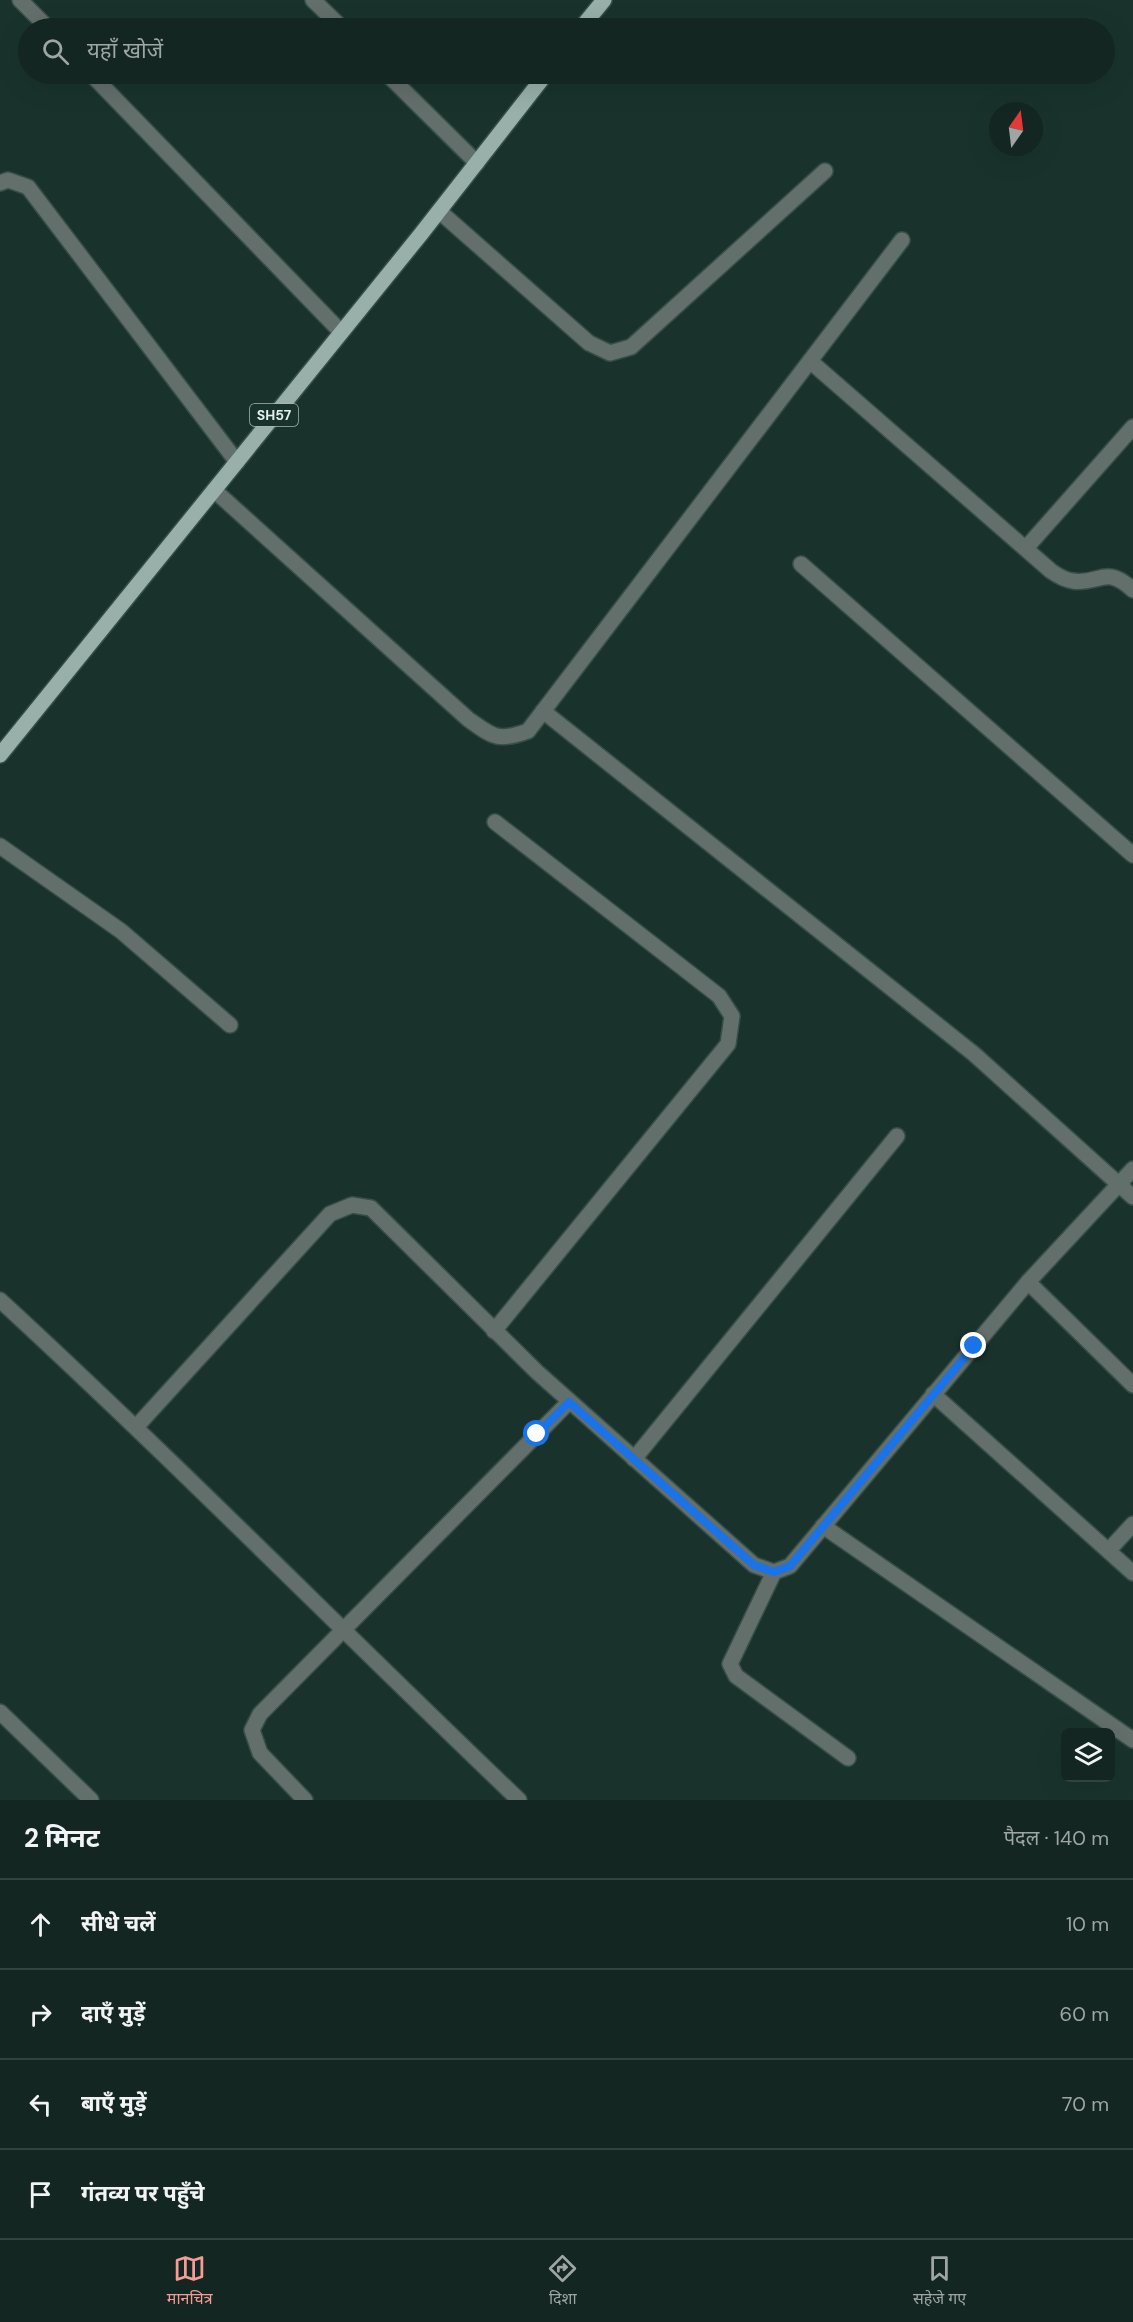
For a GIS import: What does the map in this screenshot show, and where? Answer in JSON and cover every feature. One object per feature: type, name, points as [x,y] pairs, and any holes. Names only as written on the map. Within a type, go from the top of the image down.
[{"type":"main road","points":[[589,18],[603,0]]},
{"type":"main road","name":"SH57","points":[[0,755],[439,211],[538,84]]},
{"type":"street","points":[[20,0],[38,18]]},
{"type":"street","points":[[313,0],[332,18]]},
{"type":"street","points":[[101,84],[341,332]]},
{"type":"street","points":[[397,84],[477,163]]},
{"type":"street","points":[[439,211],[588,343],[610,353],[631,347],[825,171]]},
{"type":"street","points":[[0,183],[8,180],[28,187],[237,462]]},
{"type":"street","points":[[214,490],[468,719],[490,735],[507,739],[528,731],[902,240]]},
{"type":"street","points":[[810,361],[1051,572],[1076,582],[1101,576],[1115,577],[1133,590]]},
{"type":"street","points":[[1026,548],[1133,427]]},
{"type":"street","points":[[801,564],[1133,855]]},
{"type":"street","points":[[543,711],[974,1054],[1133,1197]]},
{"type":"street","points":[[494,1331],[728,1044],[732,1016],[719,996],[495,822]]},
{"type":"street","points":[[0,846],[121,931],[230,1025]]},
{"type":"street","points":[[634,1459],[897,1136]]},
{"type":"street","points":[[137,1426],[330,1214],[352,1205],[371,1208],[569,1402],[754,1565],[774,1572],[790,1566],[1028,1282],[1133,1169]]},
{"type":"street","points":[[1028,1282],[1133,1385]]},
{"type":"street","points":[[0,1300],[137,1426],[342,1630],[519,1800]]},
{"type":"street","points":[[933,1394],[1133,1573]]},
{"type":"street","points":[[305,1800],[260,1753],[252,1730],[260,1714],[569,1402]]},
{"type":"street","points":[[1109,1550],[1133,1524]]},
{"type":"street","points":[[823,1526],[1133,1740]]},
{"type":"street","points":[[774,1572],[730,1664],[736,1676],[848,1758]]},
{"type":"street","points":[[0,1712],[92,1800]]},
{"type":"route","points":[[537,1434],[569,1402],[754,1565],[774,1572],[790,1566],[974,1346]]}]
